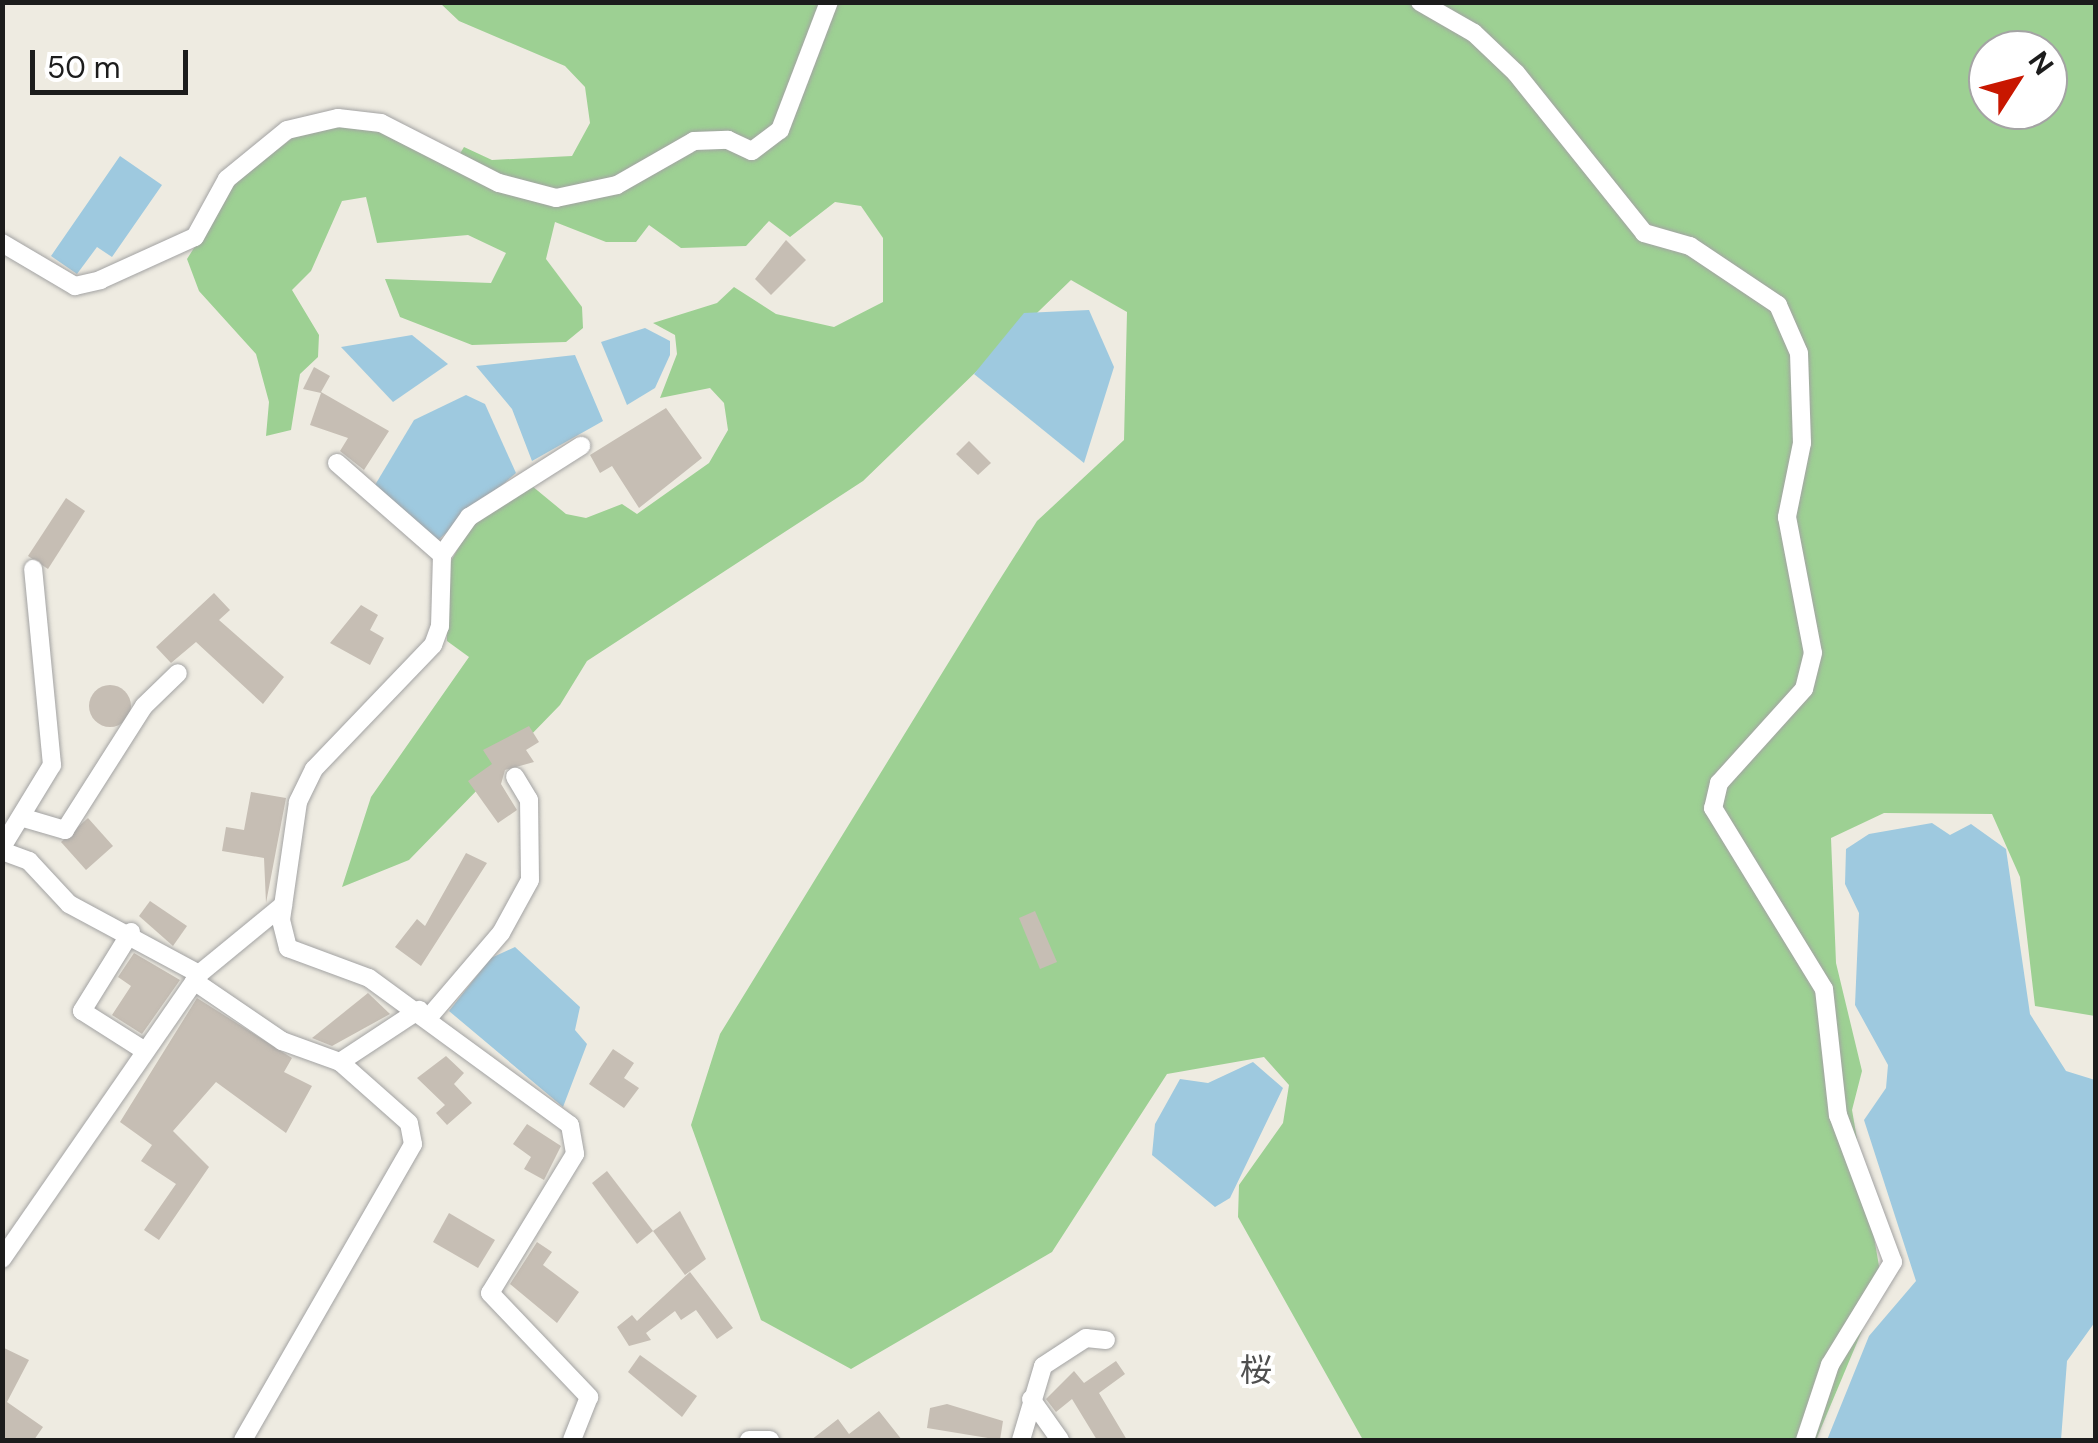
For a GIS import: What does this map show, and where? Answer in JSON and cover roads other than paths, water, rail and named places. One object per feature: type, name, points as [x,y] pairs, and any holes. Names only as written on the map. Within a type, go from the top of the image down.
[{"type":"street","points":[[2,244],[75,286],[100,280],[196,237],[228,179],[287,130],[338,118],[381,123],[500,184],[556,198],[647,173],[694,141],[728,140],[752,151],[780,130],[829,2]]},
{"type":"street","points":[[1420,2],[1474,33],[1516,73],[1644,233],[1690,246],[1778,305],[1799,352],[1802,443],[1787,517],[1813,652],[1804,689],[1719,783],[1713,808],[1824,989],[1838,1115],[1893,1262],[1830,1365],[1805,1440]]},
{"type":"street","points":[[572,1440],[590,1397],[490,1292],[558,1188],[576,1140],[570,1125],[424,1013],[369,978],[302,960],[288,948],[283,906],[298,802],[314,769],[433,645],[442,555],[470,516],[581,446]]},
{"type":"street","points":[[337,463],[442,555]]},
{"type":"street","points":[[33,569],[52,765],[24,818],[2,849],[29,861],[68,904],[131,932],[282,1041],[340,1062],[409,1124],[414,1144],[243,1440]]},
{"type":"street","points":[[24,818],[66,830],[144,706],[178,673]]},
{"type":"street","points":[[340,1062],[424,1013],[501,933],[530,880],[529,800],[514,777]]},
{"type":"street","points":[[2,1260],[11,1232],[196,978],[283,906]]},
{"type":"street","points":[[131,932],[82,1011],[145,1052]]},
{"type":"street","points":[[1020,1440],[1043,1366],[1086,1338],[1106,1340]]},
{"type":"street","points":[[1030,1399],[1060,1440]]},
{"type":"street","points":[[750,1440],[770,1440]]},
{"type":"water","points":[[120,156],[162,185],[112,257],[97,247],[77,274],[51,256]]},
{"type":"water","points":[[1089,310],[1114,367],[1084,463],[974,374],[1024,313]]},
{"type":"water","points":[[645,328],[670,341],[670,355],[655,388],[627,405],[601,342]]},
{"type":"water","points":[[412,335],[448,364],[393,402],[341,347]]},
{"type":"water","points":[[575,355],[603,421],[532,461],[512,409],[476,366]]},
{"type":"water","points":[[466,395],[485,404],[516,473],[438,540],[375,485],[414,420]]},
{"type":"water","points":[[1932,823],[1950,835],[1971,824],[2006,849],[2030,1014],[2066,1071],[2095,1080],[2095,1322],[2067,1361],[2061,1440],[1827,1440],[1869,1336],[1916,1281],[1864,1120],[1886,1088],[1888,1065],[1855,1005],[1859,913],[1845,884],[1846,849],[1869,834]]},
{"type":"water","points":[[515,947],[580,1007],[575,1030],[587,1044],[563,1107],[449,1011],[491,958]]},
{"type":"water","points":[[1253,1062],[1283,1088],[1230,1198],[1215,1207],[1152,1155],[1155,1124],[1180,1079],[1208,1083]]},
{"type":"district","name":"桜","points":[[1256,1370]]}]
